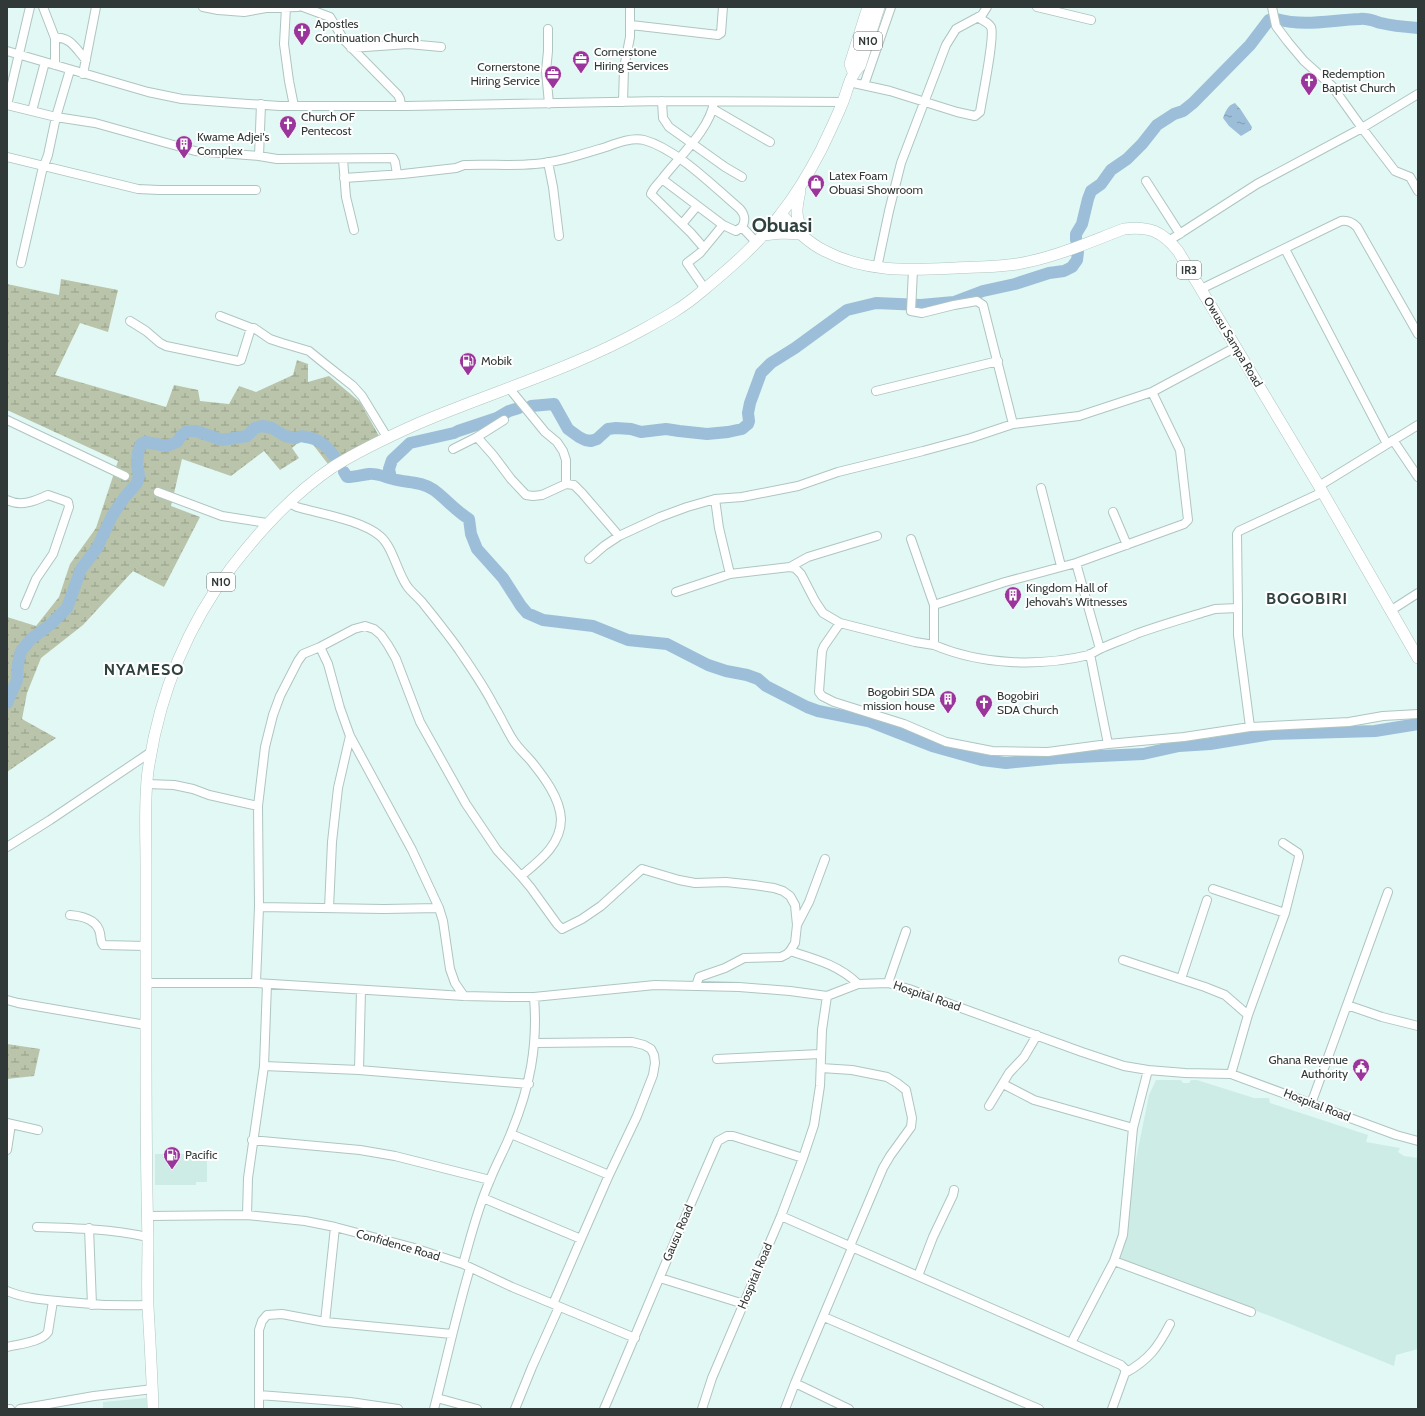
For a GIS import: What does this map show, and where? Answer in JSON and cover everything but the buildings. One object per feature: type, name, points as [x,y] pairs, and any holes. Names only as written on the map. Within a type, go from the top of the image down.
[{"type":"main road","name":"N10","points":[[851,77],[850,64],[868,7]]},
{"type":"main road","name":"N10","points":[[154,1409],[148,1305],[147,1216],[147,784],[159,714],[168,685],[187,638],[212,595],[241,555],[268,523],[289,503],[329,470],[386,437],[446,412],[566,366],[625,340],[680,308],[705,289],[760,238],[781,214],[802,184],[822,148],[843,102],[851,77],[860,66],[879,7]]},
{"type":"main road","points":[[760,238],[782,233],[803,236],[796,215],[796,208],[802,184]]},
{"type":"main road","name":"Owusu Sampa Road","points":[[781,214],[803,236],[823,250],[842,259],[877,268],[912,270],[992,267],[1017,264],[1044,257],[1124,229],[1149,229],[1170,240],[1201,288],[1321,489],[1418,658]]},
{"type":"street","points":[[30,7],[20,55],[7,105],[56,117],[95,123],[195,151],[283,159],[393,158],[397,174]]},
{"type":"street","points":[[44,7],[55,38],[55,66]]},
{"type":"street","points":[[83,74],[96,7]]},
{"type":"street","points":[[203,7],[244,12],[266,8],[298,7]]},
{"type":"street","points":[[304,7],[330,17],[344,40],[394,91],[400,99],[401,106]]},
{"type":"street","points":[[623,102],[624,68],[629,50],[631,25],[630,7]]},
{"type":"street","points":[[631,25],[718,36],[721,33],[723,7]]},
{"type":"street","points":[[864,85],[891,7]]},
{"type":"street","points":[[877,268],[901,162],[952,33],[960,26],[978,18],[987,7]]},
{"type":"street","points":[[1038,7],[1091,20]]},
{"type":"street","points":[[1272,7],[1276,26],[1304,61],[1332,86],[1395,171],[1410,177],[1418,191]]},
{"type":"street","points":[[286,8],[284,44],[294,106]]},
{"type":"street","points":[[851,77],[864,85],[975,116],[980,112],[988,67],[992,31],[988,24],[978,18]]},
{"type":"street","points":[[548,29],[546,71],[549,104]]},
{"type":"street","points":[[55,38],[63,37],[68,40],[86,60]]},
{"type":"street","points":[[352,48],[408,44],[441,47]]},
{"type":"street","points":[[7,51],[148,92],[174,97],[261,104],[294,106],[401,106],[662,101],[714,105],[843,102]]},
{"type":"street","points":[[32,111],[44,62]]},
{"type":"street","points":[[21,263],[56,117],[70,70]]},
{"type":"street","points":[[1170,240],[1257,184],[1362,128],[1418,94]]},
{"type":"street","points":[[662,101],[663,118],[669,127],[725,167],[742,176]]},
{"type":"street","points":[[259,156],[261,104]]},
{"type":"street","points":[[714,105],[770,142]]},
{"type":"street","points":[[704,248],[651,194],[704,128],[714,105]]},
{"type":"street","points":[[344,178],[450,169],[464,165],[533,164],[585,154],[621,142],[640,139],[664,148],[679,158],[740,209],[745,220],[742,227],[736,231],[723,225],[662,179]]},
{"type":"street","points":[[7,157],[138,189],[256,190]]},
{"type":"street","points":[[343,159],[346,197],[354,230]]},
{"type":"street","points":[[548,162],[553,187],[559,236]]},
{"type":"street","points":[[1410,177],[1418,172]]},
{"type":"street","points":[[1146,181],[1180,234]]},
{"type":"street","points":[[682,224],[697,206]]},
{"type":"street","points":[[1201,288],[1341,221],[1346,220],[1352,222],[1357,227],[1418,334]]},
{"type":"street","points":[[705,289],[687,263],[704,248],[723,225]]},
{"type":"street","points":[[742,227],[760,238]]},
{"type":"street","points":[[1285,249],[1390,442],[1418,476]]},
{"type":"street","points":[[912,270],[911,311],[922,313],[954,305],[979,302],[983,305],[1013,424]]},
{"type":"street","points":[[220,316],[254,328],[270,339],[282,344],[309,351],[353,386],[362,396],[386,437]]},
{"type":"street","points":[[130,321],[166,346],[238,361],[241,360],[251,328]]},
{"type":"street","points":[[589,559],[619,536],[660,517],[715,499],[748,496],[798,486],[838,472],[971,438],[1013,424],[1079,416],[1152,392],[1236,347]]},
{"type":"street","points":[[876,391],[998,362]]},
{"type":"street","points":[[509,388],[545,432],[557,442],[563,450],[566,460],[566,484]]},
{"type":"street","points":[[934,606],[1005,582],[1076,563],[1184,524],[1188,520],[1180,450],[1152,392]]},
{"type":"street","points":[[7,420],[125,476]]},
{"type":"street","points":[[453,449],[477,437],[504,420]]},
{"type":"street","points":[[1250,726],[1238,635],[1237,534],[1239,531],[1321,489],[1390,442],[1418,425]]},
{"type":"street","points":[[477,437],[526,495],[542,495],[566,484],[574,485],[619,536]]},
{"type":"street","points":[[1041,488],[1061,566]]},
{"type":"street","points":[[158,492],[222,516],[268,523]]},
{"type":"street","points":[[7,500],[22,503],[34,501],[48,495],[68,502],[69,507],[53,554],[36,578],[25,605]]},
{"type":"street","points":[[715,499],[719,528],[730,574]]},
{"type":"street","points":[[289,503],[297,507],[355,524],[371,530],[381,537],[388,547],[401,576],[408,587],[429,611],[458,649],[480,681],[514,742],[549,786],[559,806],[561,820],[558,835],[547,853],[536,864],[520,876]]},
{"type":"street","points":[[1113,512],[1127,545]]},
{"type":"street","points":[[676,592],[730,574],[790,567],[808,557],[877,536]]},
{"type":"street","points":[[911,540],[934,606],[934,645]]},
{"type":"street","points":[[1076,563],[1100,649]]},
{"type":"street","points":[[790,567],[795,568],[800,574],[814,601],[823,613],[840,623],[915,642],[934,645],[946,651],[970,657],[998,661],[1035,663],[1090,654],[1137,634],[1205,612],[1238,608]]},
{"type":"street","points":[[1390,610],[1418,593]]},
{"type":"street","points":[[840,623],[822,651],[818,688],[822,696],[834,702],[904,724],[946,742],[992,751],[1048,752],[1108,744],[1184,737],[1250,726],[1349,722],[1383,716],[1418,714]]},
{"type":"street","points":[[256,983],[259,907],[258,806],[265,747],[273,716],[280,696],[303,654],[333,642],[354,629],[365,626],[374,629],[380,635],[396,659],[420,722],[466,804],[496,850],[535,893],[562,929],[582,919],[601,906],[642,869],[695,883],[726,882],[765,886],[783,891],[790,896],[795,905],[797,925],[795,943],[790,951],[781,957],[744,958],[699,978],[696,986]]},
{"type":"street","points":[[320,647],[328,664],[340,708],[350,736],[412,850],[439,908],[443,921],[450,969],[455,983],[464,996]]},
{"type":"street","points":[[1090,654],[1108,744]]},
{"type":"street","points":[[329,908],[332,842],[338,788],[350,736]]},
{"type":"street","points":[[7,846],[50,820],[152,752]]},
{"type":"street","points":[[147,784],[174,785],[193,789],[209,795],[258,806]]},
{"type":"street","points":[[1231,1074],[1248,1015],[1285,913],[1299,857],[1298,853],[1283,843]]},
{"type":"street","points":[[797,925],[809,902],[825,859]]},
{"type":"street","points":[[1213,889],[1285,913]]},
{"type":"street","points":[[1311,1104],[1388,892]]},
{"type":"street","points":[[1180,979],[1207,900]]},
{"type":"street","points":[[259,907],[384,909],[439,908]]},
{"type":"street","points":[[70,915],[81,916],[94,922],[100,932],[100,942],[103,945],[146,946]]},
{"type":"street","points":[[888,983],[906,931]]},
{"type":"street","points":[[790,951],[834,966],[858,984]]},
{"type":"street","points":[[1123,960],[1225,996],[1248,1015]]},
{"type":"street","points":[[146,983],[256,983],[464,996],[534,997],[655,985],[790,991],[827,996]]},
{"type":"street","name":"Hospital Road","points":[[702,1409],[712,1378],[781,1216],[814,1125],[820,1086],[820,1054],[827,996],[858,984],[888,983],[909,989],[1124,1066],[1148,1070],[1185,1073],[1231,1074],[1396,1135],[1418,1141]]},
{"type":"street","points":[[246,1215],[252,1140],[264,1066],[267,984]]},
{"type":"street","points":[[359,1070],[361,990]]},
{"type":"street","points":[[434,1409],[466,1266],[484,1198],[490,1180],[511,1134],[529,1084],[535,1043],[534,997]]},
{"type":"street","points":[[7,1000],[146,1025]]},
{"type":"street","points":[[1347,1005],[1382,1017],[1418,1026]]},
{"type":"street","points":[[989,1106],[1009,1072],[1024,1057],[1037,1035]]},
{"type":"street","points":[[515,1409],[581,1238],[637,1116],[655,1063],[654,1055],[651,1049],[644,1045],[632,1042],[535,1043]]},
{"type":"street","points":[[717,1059],[820,1054]]},
{"type":"street","points":[[264,1066],[359,1070],[529,1084]]},
{"type":"street","points":[[785,1409],[824,1317],[883,1168],[911,1127],[912,1118],[906,1090],[887,1077],[852,1070],[821,1068]]},
{"type":"street","points":[[1071,1343],[1114,1261],[1123,1235],[1133,1128],[1148,1070]]},
{"type":"street","points":[[1003,1084],[1034,1100],[1133,1128]]},
{"type":"street","points":[[7,1150],[9,1124],[38,1130]]},
{"type":"street","points":[[511,1134],[609,1175]]},
{"type":"street","name":"Gausu Road","points":[[604,1409],[660,1278],[676,1236],[718,1141],[727,1136],[733,1136],[803,1158]]},
{"type":"street","points":[[252,1140],[360,1150],[395,1156],[490,1180]]},
{"type":"street","points":[[918,1276],[933,1237],[954,1190]]},
{"type":"street","points":[[484,1198],[581,1238]]},
{"type":"street","name":"Confidence Road","points":[[147,1216],[246,1215],[305,1221],[335,1227],[411,1247],[466,1266],[635,1338]]},
{"type":"street","points":[[781,1216],[1121,1365],[1125,1369],[1125,1373],[1112,1409]]},
{"type":"street","points":[[37,1227],[89,1228],[121,1231],[148,1236]]},
{"type":"street","points":[[325,1322],[335,1227]]},
{"type":"street","points":[[89,1228],[92,1305]]},
{"type":"street","points":[[1114,1261],[1251,1312]]},
{"type":"street","points":[[660,1278],[744,1304]]},
{"type":"street","points":[[7,1291],[32,1298],[92,1305],[148,1305]]},
{"type":"street","points":[[7,1347],[40,1339],[45,1336],[48,1332],[53,1301]]},
{"type":"street","points":[[259,1409],[260,1330],[262,1321],[267,1315],[282,1314],[325,1322],[452,1334]]},
{"type":"street","points":[[824,1317],[1039,1409]]},
{"type":"street","points":[[1125,1373],[1141,1364],[1158,1345],[1170,1324]]},
{"type":"street","points":[[795,1383],[849,1409]]},
{"type":"street","points":[[20,1409],[94,1396],[152,1389]]},
{"type":"street","points":[[259,1395],[350,1406],[398,1409]]},
{"type":"street","points":[[437,1398],[477,1409]]},
{"type":"shaded area","points":[[1156,1080],[1181,1080],[1183,1083],[1189,1083],[1191,1080],[1197,1080],[1254,1098],[1269,1098],[1270,1103],[1368,1135],[1366,1142],[1400,1148],[1398,1152],[1404,1156],[1418,1158],[1418,1349],[1396,1355],[1394,1366],[1273,1317],[1118,1260],[1149,1095]]},
{"type":"shaded area","points":[[155,1154],[207,1154],[207,1182],[196,1182],[196,1185],[155,1185]]},
{"type":"shaded area","points":[[146,1398],[147,1409],[103,1409],[103,1402]]},
{"type":"green space","points":[[61,279],[118,290],[108,332],[80,323],[55,375],[166,407],[174,385],[198,390],[200,401],[229,404],[239,386],[256,392],[293,375],[297,360],[308,364],[308,382],[329,376],[360,402],[379,436],[328,464],[311,442],[300,441],[292,448],[299,458],[280,470],[264,451],[231,476],[182,459],[171,506],[200,517],[164,587],[133,571],[83,625],[41,658],[27,693],[22,719],[56,738],[7,772],[7,617],[36,626],[59,597],[70,564],[96,528],[118,461],[7,410],[7,284],[59,295]]},
{"type":"green space","points":[[7,1044],[40,1049],[34,1076],[7,1079]]},
{"type":"water","points":[[1235,103],[1252,127],[1251,130],[1241,136],[1229,126],[1223,118],[1229,107]]},
{"type":"waterway","points":[[1276,19],[1298,23],[1365,19],[1390,25],[1418,28]]},
{"type":"waterway","points":[[1076,240],[1076,234],[1082,224],[1091,191],[1101,184],[1111,170],[1127,159],[1142,144],[1157,125],[1174,114],[1183,111],[1193,103],[1250,45],[1269,20]]},
{"type":"waterway","points":[[531,406],[554,404],[568,429],[579,437],[591,441],[597,439],[608,429],[616,428],[631,429],[641,432],[666,429],[707,434],[742,429],[748,424],[750,403],[761,373],[771,363],[795,348],[847,310],[876,303],[921,305],[954,302],[983,291],[1015,284],[1049,273],[1064,271],[1072,267],[1077,260],[1078,252]]},
{"type":"waterway","points":[[391,478],[389,469],[392,460],[410,443],[454,433],[497,418],[509,411],[519,408]]},
{"type":"waterway","points":[[7,703],[17,680],[21,651],[31,639],[51,624],[67,608],[81,569],[97,548],[112,516],[124,498],[137,483],[139,475],[137,465],[138,453],[141,444],[145,442],[167,446],[177,442],[187,431],[196,431],[222,440],[247,436],[255,428],[262,426],[272,428],[285,436],[296,438],[303,436],[320,442],[327,447],[336,459]]},
{"type":"waterway","points":[[344,472],[347,477],[375,474],[424,485],[434,490],[469,519],[471,534],[477,549],[503,578],[527,613],[543,620],[593,626],[628,640],[667,644],[708,665],[758,679],[766,686],[807,707],[818,711],[868,721],[932,746],[982,760],[1006,763],[1058,758],[1143,754],[1179,746],[1210,744],[1272,734],[1375,731],[1418,724]]},
{"type":"place","name":"Apostles Continuation Church","points":[[302,46]]},
{"type":"place","name":"Cornerstone Hiring Services","points":[[581,74]]},
{"type":"place","name":"Cornerstone Hiring Service","points":[[553,89]]},
{"type":"place","name":"Redemption Baptist Church","points":[[1309,96]]},
{"type":"place","name":"Church OF Pentecost","points":[[288,139]]},
{"type":"place","name":"Kwame Adjei's Complex","points":[[184,159]]},
{"type":"place","name":"Latex Foam Obuasi Showroom","points":[[816,198]]},
{"type":"place","name":"Mobik","points":[[468,376]]},
{"type":"place","name":"Kingdom Hall of Jehovah's Witnesses","points":[[1013,610]]},
{"type":"place","name":"Bogobiri SDA mission house","points":[[948,714]]},
{"type":"place","name":"Bogobiri SDA Church","points":[[984,718]]},
{"type":"place","name":"Ghana Revenue Authority","points":[[1361,1082]]},
{"type":"place","name":"Pacific","points":[[172,1170]]},
{"type":"district","name":"Obuasi","points":[[782,225]]},
{"type":"district","name":"BOGOBIRI","points":[[1307,598]]},
{"type":"district","name":"NYAMESO","points":[[144,669]]}]
